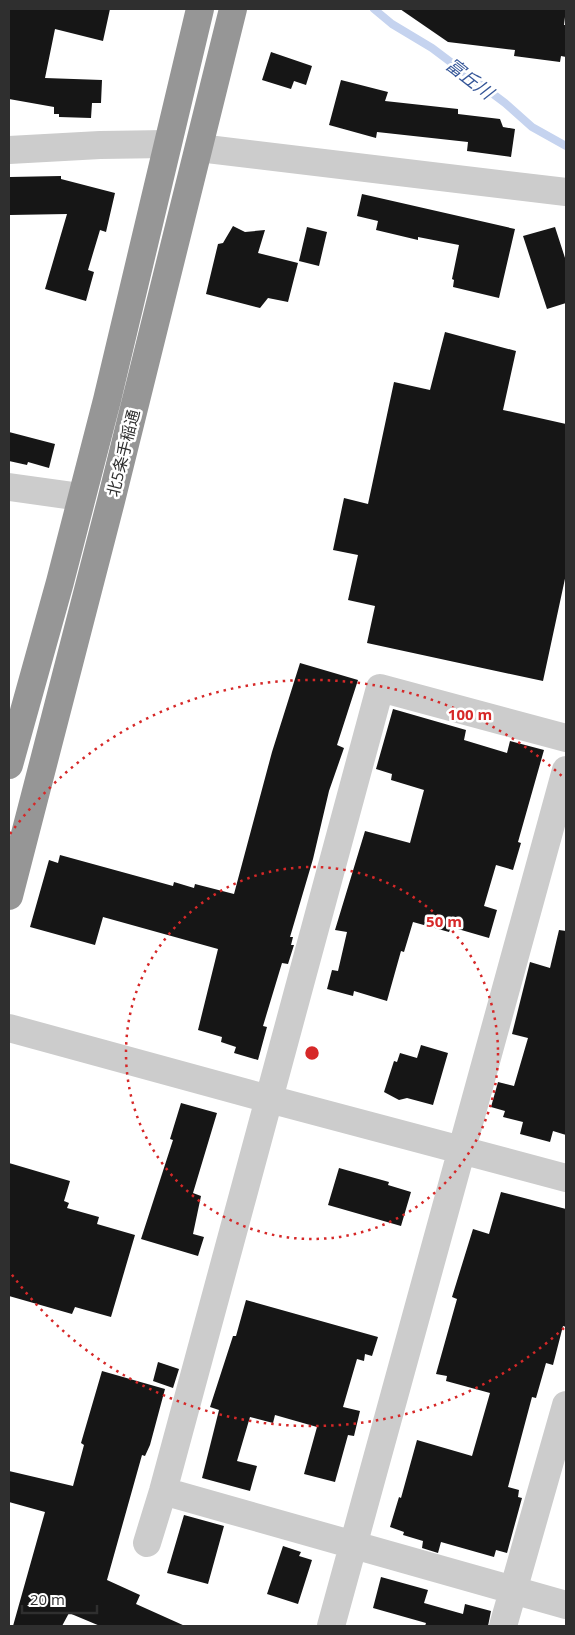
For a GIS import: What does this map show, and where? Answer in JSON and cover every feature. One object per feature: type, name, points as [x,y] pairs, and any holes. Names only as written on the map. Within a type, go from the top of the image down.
[{"type":"highway","name":"北5条手稲通","points":[[9,765],[82,497],[200,9]]},
{"type":"highway","name":"北5条手稲通","points":[[9,896],[233,9]]},
{"type":"street","points":[[9,150],[100,145],[167,144]]},
{"type":"street","points":[[199,148],[566,192]]},
{"type":"street","points":[[9,487],[82,497]]},
{"type":"street","points":[[147,1543],[163,1491],[380,688],[566,738]]},
{"type":"street","points":[[331,1626],[566,770]]},
{"type":"street","points":[[9,1028],[269,1100],[463,1149],[566,1178]]},
{"type":"street","points":[[503,1626],[566,1405]]},
{"type":"street","points":[[163,1491],[566,1605]]},
{"type":"building","points":[[9,9],[110,9],[103,41],[55,29],[45,78],[102,80],[101,103],[92,103],[91,118],[59,117],[59,114],[54,114],[54,107],[9,99]]},
{"type":"building","points":[[400,9],[566,9],[564,25],[566,25],[566,57],[561,56],[560,62],[514,56],[515,50],[448,42]]},
{"type":"building","points":[[271,52],[312,66],[306,85],[294,81],[291,89],[262,80]]},
{"type":"building","points":[[341,80],[388,92],[385,101],[458,109],[458,114],[500,119],[503,127],[515,129],[511,157],[467,151],[468,142],[377,132],[376,138],[329,125]]},
{"type":"building","points":[[61,176],[61,179],[115,193],[106,232],[100,230],[88,270],[94,272],[86,301],[45,289],[67,214],[10,215],[10,177]]},
{"type":"building","points":[[362,194],[515,229],[499,298],[453,287],[454,280],[452,279],[459,245],[418,237],[418,240],[376,230],[378,221],[357,216]]},
{"type":"building","points":[[233,226],[245,232],[265,230],[258,253],[298,263],[288,302],[268,298],[260,308],[206,294],[218,244],[223,243]]},
{"type":"building","points":[[307,227],[327,232],[319,266],[299,261]]},
{"type":"building","points":[[555,227],[566,261],[566,303],[547,309],[523,236]]},
{"type":"building","points":[[445,332],[516,351],[503,410],[566,424],[566,574],[543,681],[367,643],[375,606],[348,600],[358,555],[333,550],[344,498],[368,504],[394,382],[430,390]]},
{"type":"building","points":[[9,432],[55,444],[49,468],[28,462],[27,465],[9,461]]},
{"type":"building","points":[[300,663],[358,680],[337,745],[344,748],[329,791],[313,859],[290,937],[293,937],[291,945],[294,945],[288,964],[282,963],[263,1026],[267,1027],[258,1060],[234,1053],[236,1047],[221,1042],[222,1037],[198,1030],[218,949],[103,917],[95,945],[30,927],[49,860],[58,863],[60,855],[173,886],[174,882],[194,888],[195,884],[234,894],[272,752]]},
{"type":"building","points":[[393,709],[466,730],[464,740],[507,753],[510,741],[544,750],[518,842],[521,843],[513,870],[496,865],[484,906],[497,910],[489,938],[451,927],[449,932],[413,922],[404,952],[401,951],[387,1001],[354,991],[353,996],[327,989],[332,970],[338,971],[347,932],[335,930],[365,831],[410,843],[424,790],[391,780],[392,774],[376,769]]},
{"type":"building","points":[[559,930],[566,931],[566,1135],[553,1131],[550,1142],[520,1134],[523,1122],[503,1117],[505,1111],[491,1107],[498,1082],[514,1086],[528,1038],[512,1034],[530,962],[550,968]]},
{"type":"building","points":[[421,1045],[448,1053],[433,1105],[407,1098],[399,1100],[384,1092],[394,1061],[397,1062],[400,1053],[417,1058]]},
{"type":"building","points":[[181,1103],[217,1113],[193,1193],[201,1196],[193,1234],[204,1237],[198,1256],[141,1239],[173,1140],[170,1139]]},
{"type":"building","points":[[9,1163],[70,1181],[64,1201],[69,1203],[67,1208],[99,1217],[97,1224],[135,1235],[111,1317],[75,1307],[72,1314],[9,1296]]},
{"type":"building","points":[[339,1168],[389,1182],[388,1185],[411,1192],[401,1226],[328,1205]]},
{"type":"building","points":[[501,1192],[566,1209],[566,1327],[563,1326],[553,1365],[546,1363],[536,1398],[532,1397],[508,1487],[519,1490],[518,1497],[522,1498],[507,1553],[496,1550],[494,1557],[441,1542],[438,1553],[422,1548],[423,1541],[403,1535],[404,1532],[390,1527],[399,1497],[401,1498],[417,1440],[472,1456],[490,1393],[446,1381],[447,1376],[436,1374],[457,1299],[452,1297],[473,1229],[489,1234]]},
{"type":"building","points":[[246,1300],[378,1337],[372,1356],[365,1354],[364,1361],[357,1359],[343,1407],[360,1411],[354,1436],[348,1435],[335,1482],[304,1474],[317,1427],[275,1415],[273,1423],[250,1417],[237,1461],[257,1466],[250,1491],[202,1478],[219,1410],[210,1407],[233,1336],[236,1336]]},
{"type":"building","points":[[158,1362],[179,1369],[173,1388],[153,1381]]},
{"type":"building","points":[[102,1371],[165,1389],[150,1445],[145,1456],[142,1455],[107,1580],[140,1595],[136,1604],[185,1626],[100,1626],[69,1613],[62,1626],[13,1626],[45,1512],[9,1502],[9,1471],[73,1486],[84,1445],[81,1443]]},
{"type":"building","points":[[184,1515],[224,1526],[208,1584],[167,1573]]},
{"type":"building","points":[[283,1546],[301,1552],[299,1556],[312,1560],[298,1604],[267,1594]]},
{"type":"building","points":[[381,1577],[428,1590],[424,1603],[463,1614],[465,1604],[491,1611],[488,1626],[425,1626],[426,1623],[373,1608]]},
{"type":"waterway","name":"富丘川","points":[[374,9],[392,24],[432,48],[505,103],[532,127],[566,146]]}]
